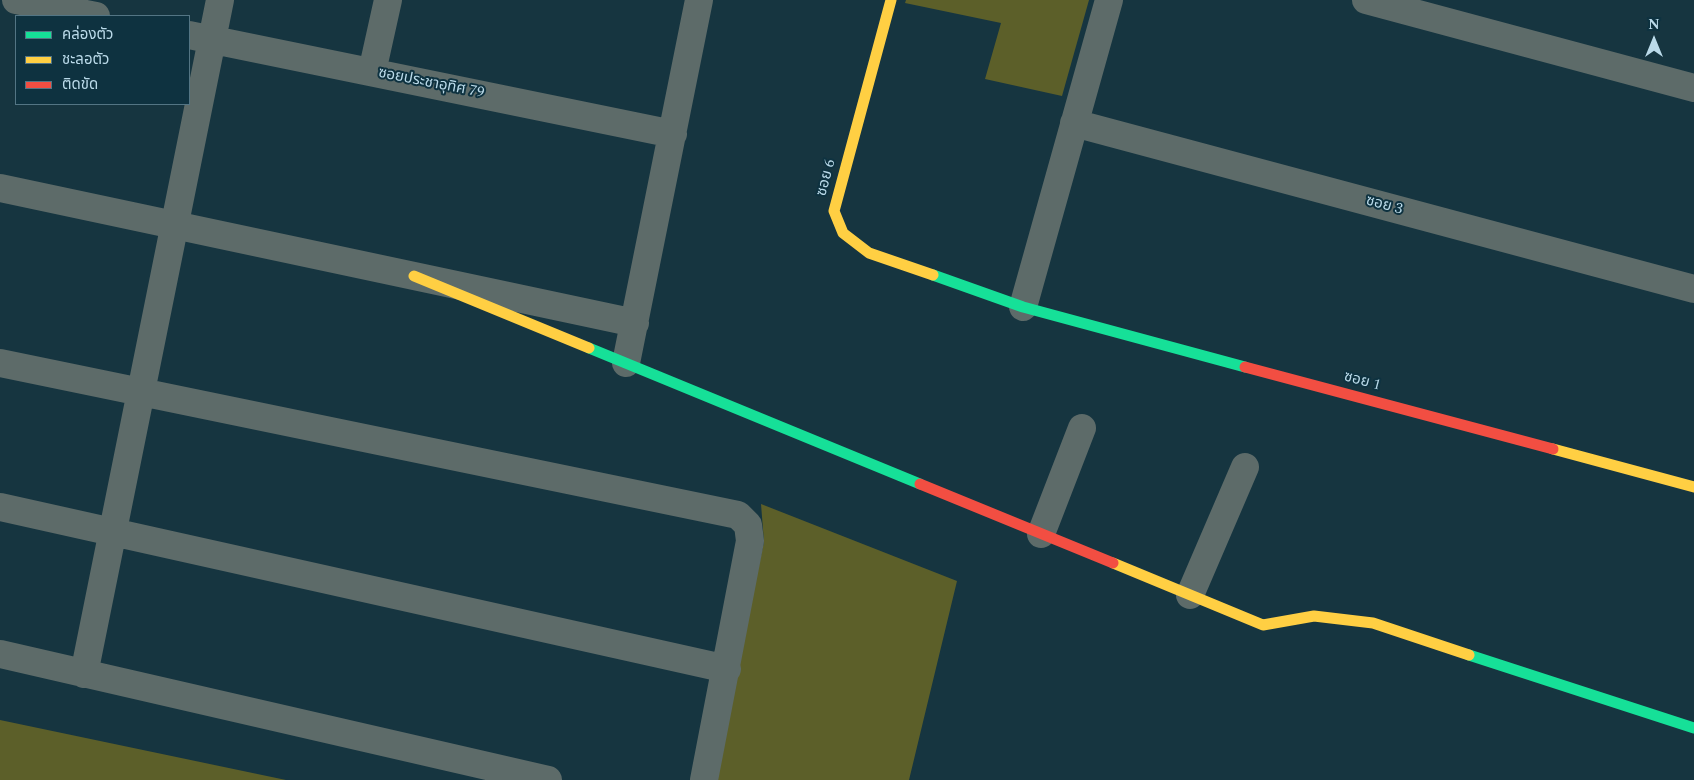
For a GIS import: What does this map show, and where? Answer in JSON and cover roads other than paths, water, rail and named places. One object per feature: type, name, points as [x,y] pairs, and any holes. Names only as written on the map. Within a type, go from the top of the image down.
[{"type":"street","points":[[16,0],[44,3],[92,15]]},
{"type":"street","points":[[84,674],[176,225],[201,38],[220,0]]},
{"type":"street","points":[[372,72],[388,0]]},
{"type":"street","points":[[626,363],[699,0]]},
{"type":"street","name":"ซอย 6","points":[[891,0],[834,211],[840,226],[844,233],[869,253],[1023,307]]},
{"type":"street","points":[[1023,307],[1109,0]]},
{"type":"street","points":[[1366,0],[1694,88]]},
{"type":"street","name":"ซอยประชาอุทิศ 79","points":[[201,38],[672,134]]},
{"type":"street","name":"ซอย 3","points":[[1074,123],[1694,289]]},
{"type":"street","points":[[0,188],[635,323]]},
{"type":"street","points":[[414,276],[1263,625],[1314,616],[1374,623],[1694,728]]},
{"type":"street","name":"ซอย 1","points":[[1023,307],[1694,487]]},
{"type":"street","points":[[0,363],[738,515],[748,525],[750,541],[727,669],[704,780]]},
{"type":"street","points":[[1041,534],[1082,428]]},
{"type":"street","points":[[1190,595],[1245,467]]},
{"type":"street","points":[[0,508],[727,669]]},
{"type":"street","points":[[0,654],[548,780]]}]
